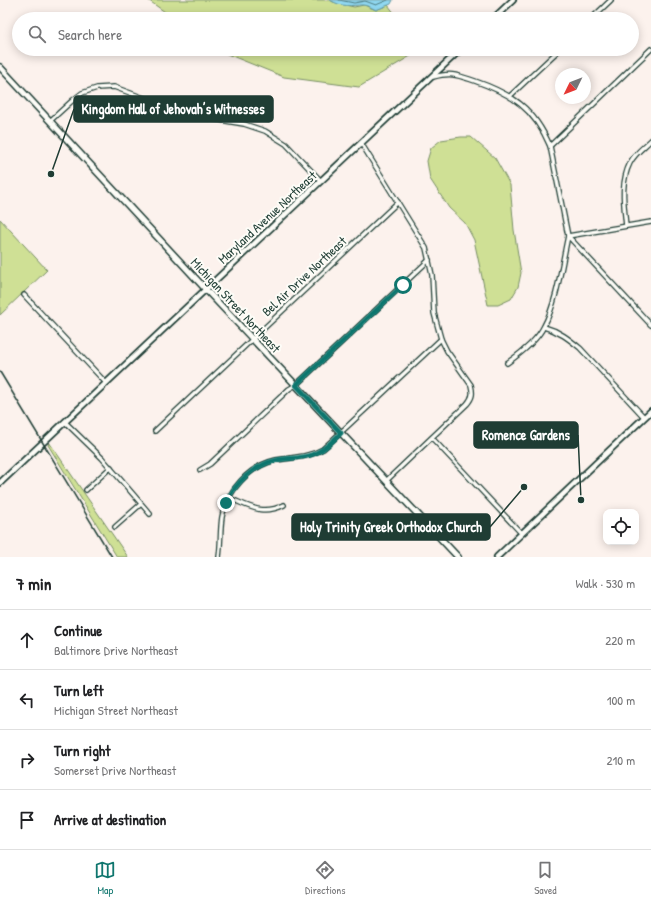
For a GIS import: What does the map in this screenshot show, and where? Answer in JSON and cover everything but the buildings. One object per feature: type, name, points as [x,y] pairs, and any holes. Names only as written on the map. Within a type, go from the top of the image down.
[{"type":"main road","name":"Michigan Street Northeast","points":[[0,67],[206,290],[458,557]]},
{"type":"street","points":[[500,12],[513,0]]},
{"type":"street","points":[[598,12],[611,0]]},
{"type":"street","points":[[550,146],[651,49]]},
{"type":"street","name":"Maryland Avenue Northeast","points":[[0,483],[454,56]]},
{"type":"street","points":[[510,96],[553,56]]},
{"type":"street","points":[[433,76],[446,73],[454,74],[494,88],[510,96],[524,107],[538,124],[544,132],[550,146],[568,236],[554,298],[544,327],[520,354],[507,364]]},
{"type":"street","points":[[50,121],[82,93],[97,88],[114,87],[190,115],[244,124],[265,131],[286,144],[321,181]]},
{"type":"street","points":[[626,226],[624,198],[625,176],[633,158],[651,140]]},
{"type":"street","points":[[361,143],[426,248],[432,275],[434,313],[441,339],[447,351],[471,385],[472,391],[471,399],[468,404],[386,480]]},
{"type":"street","name":"Bel Air Drive Northeast","points":[[155,431],[398,202]]},
{"type":"street","points":[[568,236],[651,222]]},
{"type":"street","points":[[568,236],[651,325]]},
{"type":"street","points":[[200,470],[210,464],[429,260]]},
{"type":"street","points":[[24,295],[106,383]]},
{"type":"street","points":[[544,327],[558,332],[580,348],[644,418]]},
{"type":"street","points":[[219,557],[222,518],[229,498],[238,484],[248,474],[261,466],[277,460],[310,455],[323,449],[441,339]]},
{"type":"street","points":[[497,557],[651,411]]},
{"type":"street","points":[[65,422],[110,468],[150,514]]},
{"type":"street","points":[[432,438],[522,534]]},
{"type":"street","points":[[86,490],[110,468]]},
{"type":"street","points":[[229,498],[266,511],[284,505]]},
{"type":"street","points":[[115,527],[141,504]]},
{"type":"green space","points":[[148,0],[330,0],[354,7],[364,5],[376,10],[388,5],[394,12],[165,12]]},
{"type":"green space","points":[[232,56],[410,56],[359,87],[284,77]]},
{"type":"green space","points":[[471,137],[495,158],[510,185],[514,230],[521,273],[518,287],[511,299],[498,305],[488,305],[474,240],[465,223],[449,208],[430,179],[427,161],[431,148],[441,140]]},
{"type":"green space","points":[[0,219],[47,270],[0,315]]},
{"type":"green space","points":[[49,442],[128,557],[117,557],[48,445]]},
{"type":"water","points":[[330,0],[393,0],[391,4],[376,10],[365,5],[343,5]]},
{"type":"railway","points":[[0,372],[112,557]]},
{"type":"place","name":"Kingdom Hall of Jehovah’s Witnesses","points":[[51,174]]},
{"type":"place","name":"Holy Trinity Greek Orthodox Church","points":[[524,487]]},
{"type":"place","name":"Romence Gardens","points":[[581,500]]},
{"type":"route","points":[[226,503],[236,486],[248,474],[261,466],[277,460],[310,455],[323,449],[341,433],[296,385],[403,285]]}]
